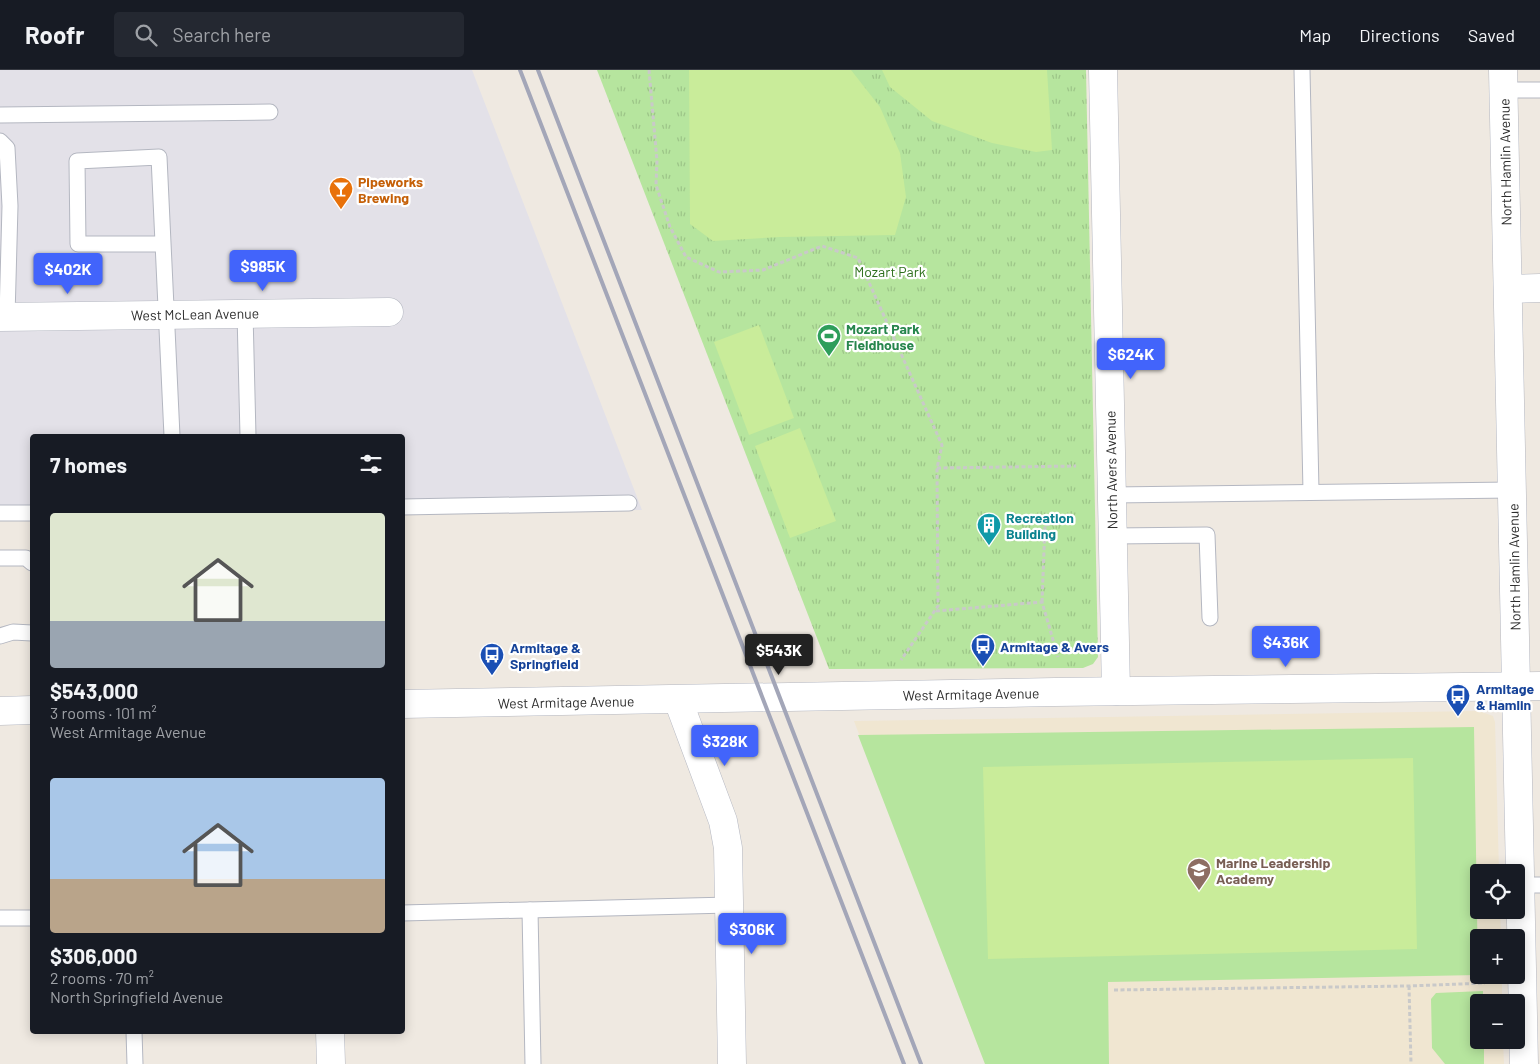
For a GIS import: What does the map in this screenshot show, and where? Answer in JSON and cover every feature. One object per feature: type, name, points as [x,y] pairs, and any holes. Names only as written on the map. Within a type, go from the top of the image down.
[{"type":"street","name":"North Avers Avenue","points":[[1103,70],[1116,691]]},
{"type":"street","name":"North Hamlin Avenue","points":[[1503,80],[1512,490],[1528,686],[1530,885],[1524,1064]]},
{"type":"street","points":[[1508,289],[1540,288]]},
{"type":"street","name":"West McLean Avenue","points":[[4,317],[389,312]]},
{"type":"street","name":"West Armitage Avenue","points":[[405,704],[1116,691],[1528,686]]},
{"type":"street","points":[[678,700],[723,821],[728,848],[732,1064]]},
{"type":"street","points":[[0,711],[30,710]]},
{"type":"street","points":[[330,1034],[331,1064]]},
{"type":"lane","points":[[1302,70],[1311,491]]},
{"type":"lane","points":[[1503,80],[1540,90]]},
{"type":"lane","points":[[0,115],[270,112]]},
{"type":"lane","points":[[0,141],[7,148],[10,196],[4,317]]},
{"type":"lane","points":[[163,244],[78,244],[77,161],[159,157],[172,434]]},
{"type":"lane","points":[[245,313],[248,434]]},
{"type":"lane","points":[[1112,495],[1311,491],[1512,490]]},
{"type":"lane","points":[[405,507],[629,503]]},
{"type":"lane","points":[[0,513],[30,513]]},
{"type":"lane","points":[[1113,536],[1208,535],[1210,618]]},
{"type":"lane","points":[[0,558],[26,558],[30,561]]},
{"type":"lane","points":[[0,636],[13,632],[30,633]]},
{"type":"lane","points":[[405,913],[729,905]]},
{"type":"lane","points":[[530,910],[533,1064]]},
{"type":"lane","points":[[0,918],[30,918]]},
{"type":"lane","points":[[134,1034],[135,1064]]},
{"type":"path","points":[[649,70],[657,161],[656,184],[670,228],[686,257],[719,272],[763,270],[822,246],[858,258],[942,445],[938,468],[938,606],[902,660]]},
{"type":"path","points":[[938,468],[1076,466]]},
{"type":"path","points":[[1058,657],[1042,602],[1045,525],[1076,519]]},
{"type":"path","points":[[936,611],[1042,602]]},
{"type":"path","points":[[1114,990],[1470,984]]},
{"type":"path","points":[[1409,986],[1411,1064]]},
{"type":"shaded area","points":[[0,70],[472,70],[642,510],[405,512],[405,434],[30,434],[30,516],[0,516]]},
{"type":"shaded area","name":"Marine Leadership Academy","points":[[1479,711],[1493,716],[1495,722],[1499,864],[1470,864],[1470,919],[1500,919],[1501,929],[1470,929],[1470,984],[1502,984],[1502,994],[1470,994],[1470,1049],[1503,1049],[1504,1064],[985,1064],[854,721]]},
{"type":"green space","name":"Mozart Park","points":[[597,70],[1086,70],[1098,657],[1093,664],[1083,668],[829,669]]},
{"type":"green space","points":[[689,70],[851,70],[880,107],[900,153],[906,197],[895,235],[780,237],[713,241],[690,224]]},
{"type":"green space","points":[[882,70],[1047,70],[1052,150],[1036,152],[992,143],[932,121],[890,87]]},
{"type":"green space","points":[[759,325],[794,418],[749,435],[714,342]]},
{"type":"green space","points":[[800,428],[836,521],[790,538],[755,446]]},
{"type":"green space","name":"Marine Leadership Academy","points":[[1474,727],[1476,864],[1470,864],[1470,919],[1477,919],[1477,929],[1470,929],[1470,975],[1108,982],[1109,1064],[985,1064],[858,735]]},
{"type":"green space","points":[[1413,758],[1417,949],[988,959],[983,767]]},
{"type":"green space","points":[[1483,991],[1483,994],[1470,994],[1470,1049],[1484,1049],[1484,1064],[1445,1064],[1432,1048],[1431,999],[1436,993]]},
{"type":"railway","points":[[520,70],[904,1064]]},
{"type":"railway","points":[[538,70],[921,1064]]},
{"type":"place","name":"Pipeworks Brewing","points":[[341,210]]},
{"type":"place","name":"Mozart Park Fieldhouse","points":[[829,357]]},
{"type":"place","name":"Recreation Building","points":[[989,546]]},
{"type":"place","name":"Armitage & Avers","points":[[983,667]]},
{"type":"place","name":"Armitage & Springfield","points":[[492,676]]},
{"type":"place","name":"Armitage & Hamlin","points":[[1458,717]]},
{"type":"place","name":"Marine Leadership Academy","points":[[1199,891]]}]
